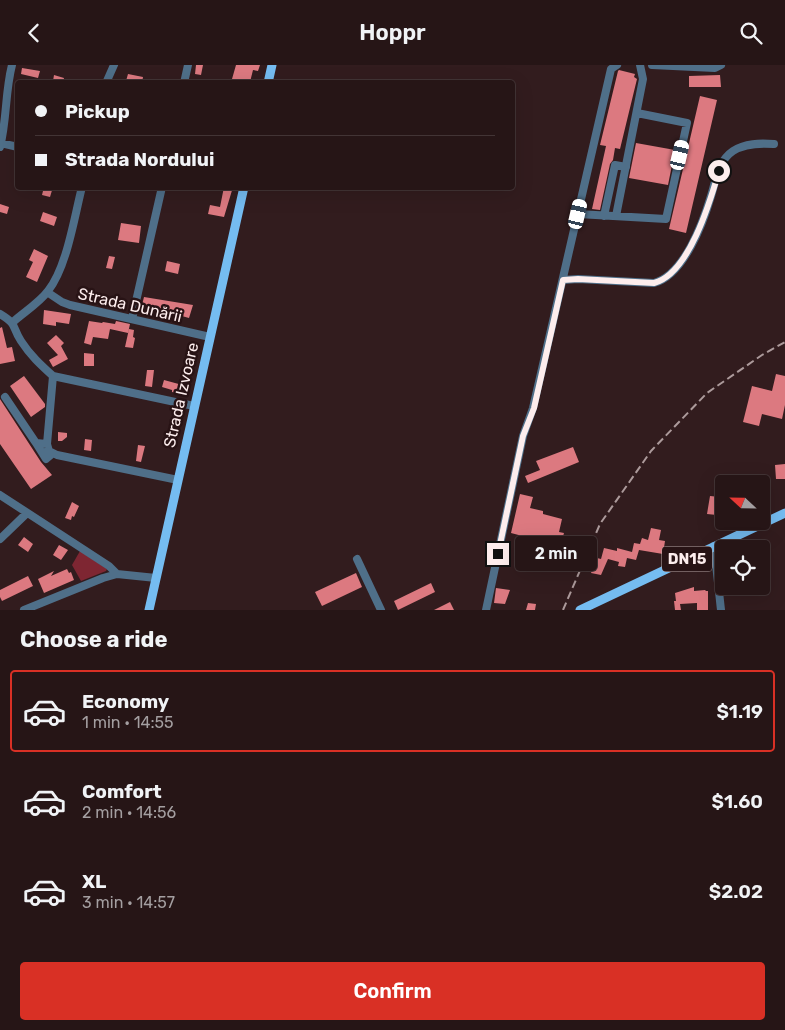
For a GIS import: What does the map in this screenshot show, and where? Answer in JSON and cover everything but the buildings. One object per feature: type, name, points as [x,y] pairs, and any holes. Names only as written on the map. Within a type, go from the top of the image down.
[{"type":"main road","points":[[269,80],[272,65]]},
{"type":"main road","name":"Strada Izvoare","points":[[147,610],[156,578],[243,190]]},
{"type":"main road","name":"DN15","points":[[584,608],[785,513]]},
{"type":"street","points":[[12,65],[0,144],[15,146]]},
{"type":"street","points":[[107,80],[114,65]]},
{"type":"street","points":[[185,80],[188,65]]},
{"type":"street","points":[[486,610],[523,436],[534,408],[611,69],[617,65]]},
{"type":"street","points":[[616,217],[643,79],[640,65]]},
{"type":"street","points":[[652,65],[715,68],[721,65]]},
{"type":"street","points":[[0,74],[9,76]]},
{"type":"street","points":[[578,214],[666,219],[687,123],[637,113]]},
{"type":"street","points":[[563,280],[654,283],[663,281],[678,265],[700,229],[724,160],[733,151],[754,143],[774,144]]},
{"type":"street","points":[[604,216],[615,165],[626,167]]},
{"type":"street","points":[[13,322],[47,292],[58,274],[81,190]]},
{"type":"street","points":[[132,319],[161,190]]},
{"type":"street","name":"Strada Dunării","points":[[47,292],[70,305],[210,337]]},
{"type":"street","points":[[0,314],[13,322],[20,339],[36,361],[54,376],[194,406]]},
{"type":"street","points":[[54,376],[47,444],[52,454],[178,480]]},
{"type":"street","points":[[5,397],[46,459],[52,454]]},
{"type":"street","points":[[36,443],[47,444]]},
{"type":"street","points":[[0,495],[109,566],[117,574]]},
{"type":"street","points":[[0,539],[26,513]]},
{"type":"street","points":[[714,546],[721,610]]},
{"type":"street","points":[[357,559],[381,610]]},
{"type":"street","points":[[24,610],[83,585],[117,574],[156,578]]},
{"type":"shaded area","points":[[80,551],[107,569],[106,571],[81,581],[72,565]]},
{"type":"railway","points":[[563,610],[600,524],[651,451],[707,393],[762,355],[785,342]]},
{"type":"route","points":[[498,554],[523,436],[534,408],[563,280],[654,283],[663,281],[678,265],[700,229],[719,171]]}]
